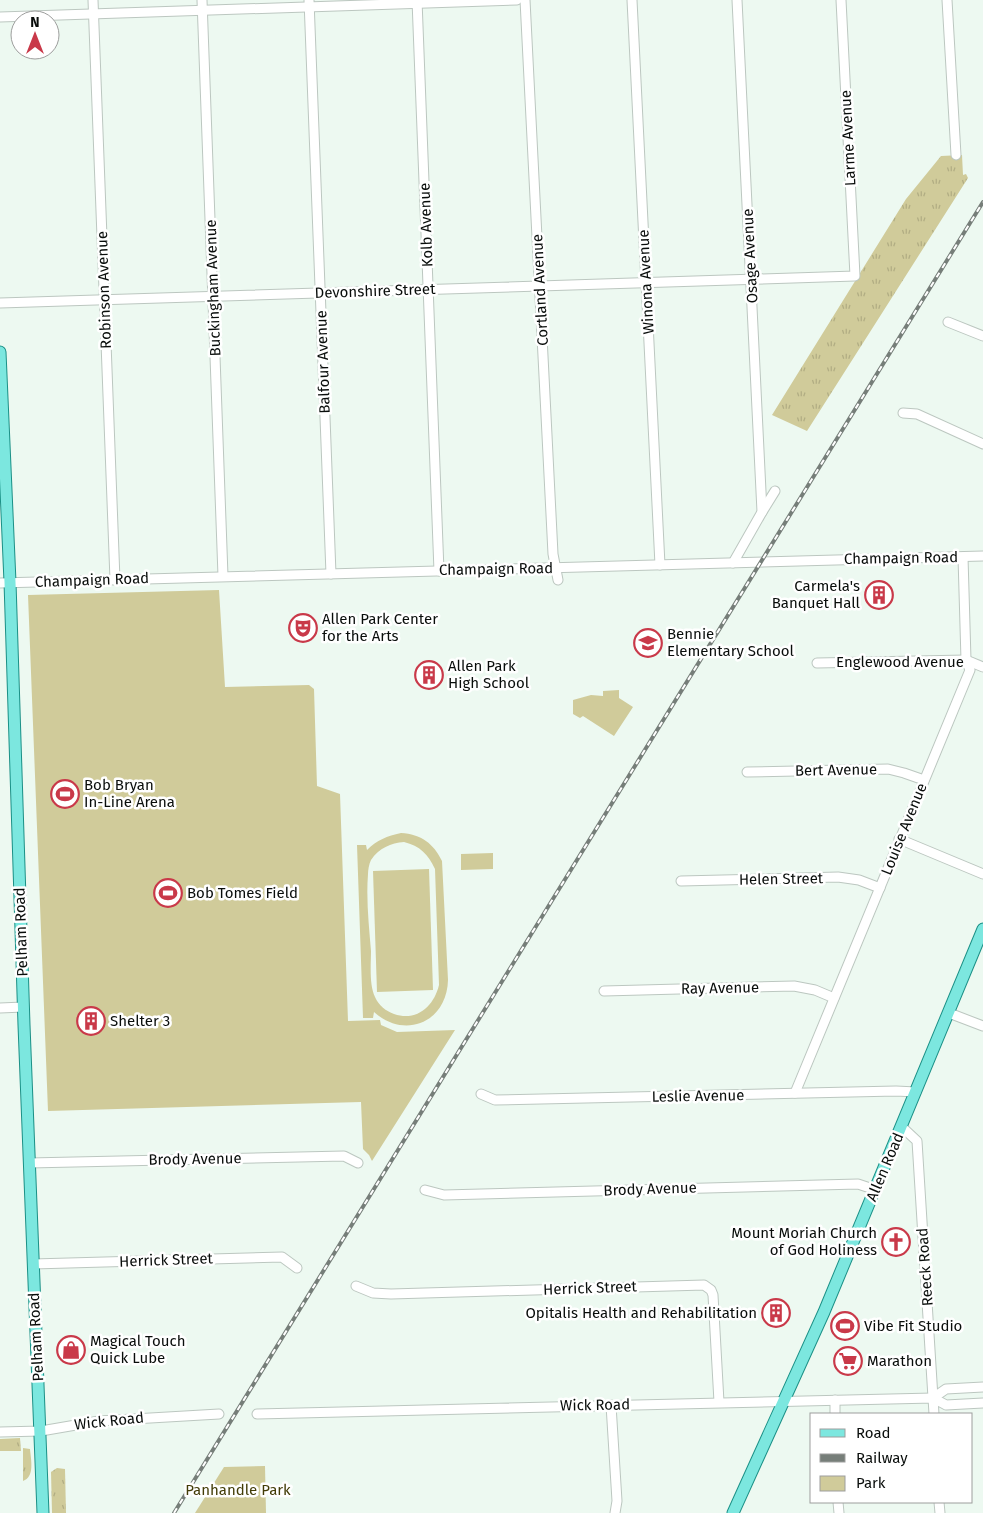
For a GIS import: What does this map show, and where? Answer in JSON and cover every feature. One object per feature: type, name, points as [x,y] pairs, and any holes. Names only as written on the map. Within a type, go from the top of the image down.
[{"type":"main road","name":"Pelham Road","points":[[0,352],[5,583],[24,1007],[43,1513]]},
{"type":"main road","name":"Allen Road","points":[[733,1513],[824,1312],[983,929]]},
{"type":"street","name":"Robinson Avenue","points":[[93,0],[115,580]]},
{"type":"street","name":"Buckingham Avenue","points":[[202,0],[224,576]]},
{"type":"street","points":[[0,17],[203,10],[310,3],[517,0]]},
{"type":"street","name":"Cortland Avenue","points":[[526,0],[553,554],[558,580]]},
{"type":"street","name":"Winona Avenue","points":[[632,0],[660,565]]},
{"type":"street","name":"Osage Avenue","points":[[737,0],[762,512]]},
{"type":"street","name":"Larme Avenue","points":[[842,0],[856,276]]},
{"type":"street","points":[[947,0],[956,155]]},
{"type":"street","name":"Kolb Avenue","points":[[418,2],[439,571]]},
{"type":"street","name":"Balfour Avenue","points":[[310,3],[331,574]]},
{"type":"street","name":"Devonshire Street","points":[[0,303],[856,276]]},
{"type":"street","points":[[948,322],[983,336]]},
{"type":"street","points":[[904,413],[917,414],[983,444]]},
{"type":"street","points":[[733,563],[775,491]]},
{"type":"street","name":"Champaign Road","points":[[5,583],[983,556]]},
{"type":"street","name":"Louise Avenue","points":[[796,1093],[970,670],[966,660],[963,557]]},
{"type":"street","name":"Englewood Avenue","points":[[817,663],[966,660],[983,667]]},
{"type":"street","name":"Bert Avenue","points":[[747,772],[888,770],[924,780]]},
{"type":"street","points":[[900,839],[983,874]]},
{"type":"street","name":"Helen Street","points":[[681,881],[838,878],[864,882],[880,888]]},
{"type":"street","name":"Ray Avenue","points":[[604,991],[794,986],[815,990],[834,998]]},
{"type":"street","points":[[0,1008],[24,1007]]},
{"type":"street","points":[[949,1013],[983,1026]]},
{"type":"street","name":"Leslie Avenue","points":[[482,1094],[494,1100],[896,1090],[916,1092]]},
{"type":"street","name":"Reeck Road","points":[[902,1127],[917,1142],[934,1413]]},
{"type":"street","name":"Brody Avenue","points":[[29,1163],[344,1156],[358,1163]]},
{"type":"street","name":"Brody Avenue","points":[[425,1190],[444,1195],[858,1184],[876,1190]]},
{"type":"street","name":"Herrick Street","points":[[33,1264],[282,1257],[297,1268]]},
{"type":"street","name":"Herrick Street","points":[[356,1286],[372,1293],[391,1294],[704,1285],[711,1290],[713,1295],[719,1402]]},
{"type":"street","name":"Wick Road","points":[[933,1398],[946,1389],[983,1387]]},
{"type":"street","name":"Wick Road","points":[[257,1414],[933,1398],[946,1406],[983,1403]]},
{"type":"street","points":[[835,1400],[836,1413]]},
{"type":"street","points":[[612,1405],[617,1501],[615,1513]]},
{"type":"street","name":"Wick Road","points":[[0,1432],[40,1431],[99,1421],[219,1414]]},
{"type":"green space","points":[[962,155],[963,175],[966,174],[968,178],[807,431],[772,415],[906,199],[941,156]]},
{"type":"green space","points":[[219,590],[225,687],[309,685],[314,689],[317,786],[340,794],[348,1021],[380,1020],[381,1025],[397,1032],[455,1030],[372,1161],[363,1149],[361,1102],[48,1111],[28,595]]},
{"type":"green space","points":[[619,690],[619,698],[633,707],[614,736],[583,716],[580,718],[573,714],[573,700],[591,695],[603,696],[603,691]]},
{"type":"green space","points":[[401,833],[415,835],[426,841],[442,861],[448,980],[446,995],[440,1007],[432,1016],[422,1022],[411,1025],[398,1025],[374,1012],[373,1018],[363,1018],[357,845],[366,845],[367,850],[378,841]],"holes":[[[404,842],[423,851],[435,869],[439,985],[437,993],[429,1006],[410,1016],[394,1014],[383,1008],[373,992],[368,913],[367,884],[371,860],[386,847]]]},
{"type":"green space","points":[[493,853],[493,869],[461,870],[461,854]]},
{"type":"green space","points":[[429,869],[433,990],[377,992],[373,871]]},
{"type":"green space","points":[[20,1438],[21,1451],[0,1451],[0,1439]]},
{"type":"green space","points":[[23,1448],[30,1449],[31,1472],[27,1479],[23,1481]]},
{"type":"green space","name":"Panhandle Park","points":[[265,1466],[266,1513],[195,1513],[224,1467]]},
{"type":"green space","points":[[57,1468],[65,1469],[66,1513],[52,1513],[51,1472]]},
{"type":"railway","points":[[174,1513],[983,202]]},
{"type":"place","name":"Carmela's Banquet Hall","points":[[879,595]]},
{"type":"place","name":"Allen Park Center for the Arts","points":[[303,628]]},
{"type":"place","name":"Bennie Elementary School","points":[[648,643]]},
{"type":"place","name":"Allen Park High School","points":[[429,675]]},
{"type":"place","name":"Bob Bryan In-Line Arena","points":[[65,794]]},
{"type":"place","name":"Bob Tomes Field","points":[[168,893]]},
{"type":"place","name":"Shelter 3","points":[[91,1021]]},
{"type":"place","name":"Mount Moriah Church of God Holiness","points":[[896,1242]]},
{"type":"place","name":"Opitalis Health and Rehabilitation","points":[[776,1313]]},
{"type":"place","name":"Vibe Fit Studio","points":[[845,1326]]},
{"type":"place","name":"Magical Touch Quick Lube","points":[[71,1350]]},
{"type":"place","name":"Marathon","points":[[848,1361]]}]
